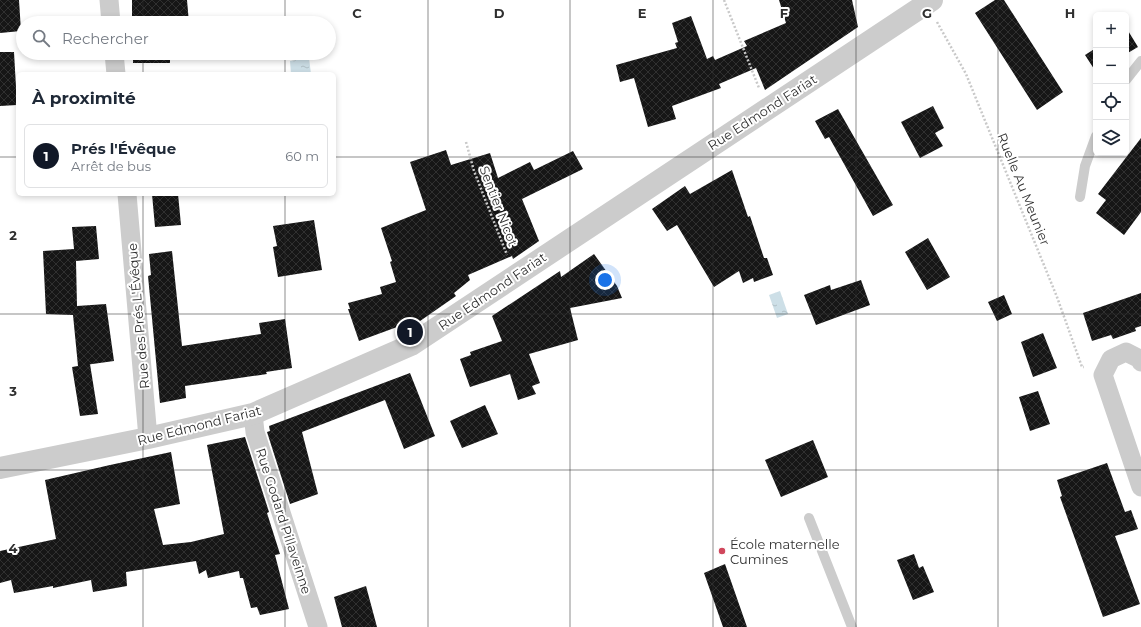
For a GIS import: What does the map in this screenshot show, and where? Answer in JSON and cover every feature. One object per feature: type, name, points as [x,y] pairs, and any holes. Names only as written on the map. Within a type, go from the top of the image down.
[{"type":"street","points":[[109,0],[110,16]]},
{"type":"street","name":"Rue Edmond Fariat","points":[[0,468],[148,438],[253,414],[411,345],[927,4]]},
{"type":"street","points":[[115,60],[116,72]]},
{"type":"street","name":"Rue des Prés L'Évêque","points":[[127,196],[148,438]]},
{"type":"street","points":[[1141,362],[1140,359],[1126,352],[1111,359],[1103,375],[1141,487]]},
{"type":"street","name":"Rue Godard Pillaveinne","points":[[253,414],[255,432],[318,627]]},
{"type":"lane","points":[[1129,76],[1141,61]]},
{"type":"lane","points":[[1080,197],[1085,166],[1093,144]]},
{"type":"lane","points":[[809,518],[852,627]]},
{"type":"path","points":[[724,0],[768,109]]},
{"type":"path","name":"Ruelle Au Meunier","points":[[927,4],[966,74],[1058,297],[1082,367],[1103,375]]},
{"type":"path","name":"Sentier Nicot","points":[[466,142],[474,171],[515,276]]},
{"type":"water","points":[[309,60],[311,72],[291,72],[290,61]]},
{"type":"water","points":[[780,291],[788,314],[777,318],[769,295]]},
{"type":"building","points":[[0,0],[19,0],[20,16],[16,16],[16,31],[0,33]]},
{"type":"building","points":[[132,0],[187,0],[188,16],[132,16]]},
{"type":"building","points":[[779,0],[852,0],[858,27],[765,90],[756,68],[719,84],[721,88],[672,106],[676,119],[648,127],[634,78],[620,82],[616,65],[677,48],[675,43],[678,42],[672,23],[691,16],[707,59],[713,56],[715,60],[747,46],[744,41],[786,23]]},
{"type":"building","points":[[995,0],[1004,0],[1063,92],[1037,110],[975,13]]},
{"type":"building","points":[[1129,32],[1138,47],[1129,52]]},
{"type":"building","points":[[1093,50],[1093,67],[1085,55]]},
{"type":"building","points":[[0,52],[14,52],[16,105],[0,106]]},
{"type":"building","points":[[133,60],[170,60],[170,63],[133,63]]},
{"type":"building","points":[[933,106],[944,128],[935,133],[943,146],[920,158],[901,122]]},
{"type":"building","points":[[838,109],[893,205],[873,216],[829,137],[825,139],[815,121]]},
{"type":"building","points":[[1141,138],[1141,212],[1124,235],[1096,213],[1106,200],[1098,194],[1127,156],[1129,156],[1129,154]]},
{"type":"building","points":[[446,150],[451,165],[490,153],[498,178],[530,162],[534,170],[573,151],[583,169],[522,199],[539,241],[513,259],[512,256],[468,275],[470,280],[454,293],[456,296],[410,328],[408,323],[359,341],[348,309],[350,309],[348,303],[382,294],[380,287],[396,282],[390,262],[392,261],[381,228],[426,210],[410,162]]},
{"type":"building","points":[[732,170],[764,258],[767,258],[773,275],[754,282],[753,278],[743,283],[739,271],[714,287],[677,225],[667,231],[652,209],[685,186],[690,194]]},
{"type":"building","points":[[152,196],[178,196],[181,225],[155,227]]},
{"type":"building","points":[[314,220],[322,270],[278,277],[273,247],[277,246],[273,226]]},
{"type":"building","points":[[96,226],[99,259],[76,261],[77,306],[106,304],[114,361],[78,366],[73,315],[46,314],[43,251],[74,249],[72,227]]},
{"type":"building","points":[[928,238],[950,277],[927,290],[905,252]]},
{"type":"building","points":[[172,251],[182,346],[261,334],[259,323],[285,319],[292,368],[266,372],[267,374],[185,386],[186,398],[160,403],[148,276],[151,275],[149,254]]},
{"type":"building","points":[[594,254],[617,286],[622,298],[570,308],[578,340],[529,354],[540,383],[532,386],[536,394],[518,400],[510,374],[470,387],[460,359],[471,355],[470,352],[502,341],[492,316],[560,271],[561,277]]},
{"type":"building","points":[[861,280],[870,305],[816,325],[804,295],[830,285],[831,290]]},
{"type":"building","points":[[1141,293],[1141,326],[1135,328],[1136,331],[1113,339],[1111,335],[1092,341],[1083,313]]},
{"type":"building","points":[[1004,295],[1012,314],[997,321],[988,302]]},
{"type":"building","points":[[1043,333],[1057,368],[1033,377],[1021,342]]},
{"type":"building","points":[[90,364],[98,414],[80,416],[72,367]]},
{"type":"building","points":[[410,373],[435,436],[404,449],[385,400],[302,432],[318,494],[290,504],[267,432],[270,431],[269,426]]},
{"type":"building","points":[[1038,391],[1050,424],[1030,431],[1019,397]]},
{"type":"building","points":[[485,405],[498,434],[462,448],[450,421]]},
{"type":"building","points":[[245,437],[269,512],[267,513],[280,554],[275,555],[289,609],[260,615],[257,607],[251,608],[243,578],[240,578],[239,571],[208,578],[206,570],[199,574],[196,561],[126,572],[127,586],[93,592],[91,580],[53,588],[53,586],[14,593],[11,580],[0,583],[0,551],[56,539],[45,480],[110,465],[171,452],[180,504],[154,509],[163,545],[191,542],[224,534],[207,445]]},
{"type":"building","points":[[813,440],[828,477],[781,497],[765,460]]},
{"type":"building","points":[[1107,463],[1125,512],[1131,510],[1138,529],[1115,536],[1140,604],[1103,617],[1060,497],[1062,496],[1057,480]]},
{"type":"building","points":[[914,554],[919,568],[923,566],[934,592],[913,600],[897,560]]},
{"type":"building","points":[[725,564],[747,627],[723,627],[704,573]]},
{"type":"building","points":[[366,586],[377,627],[342,627],[334,597]]},
{"type":"place","name":"Prés l'Évêque","points":[[410,332]]},
{"type":"place","name":"École maternelle Cumines","points":[[722,551]]}]
